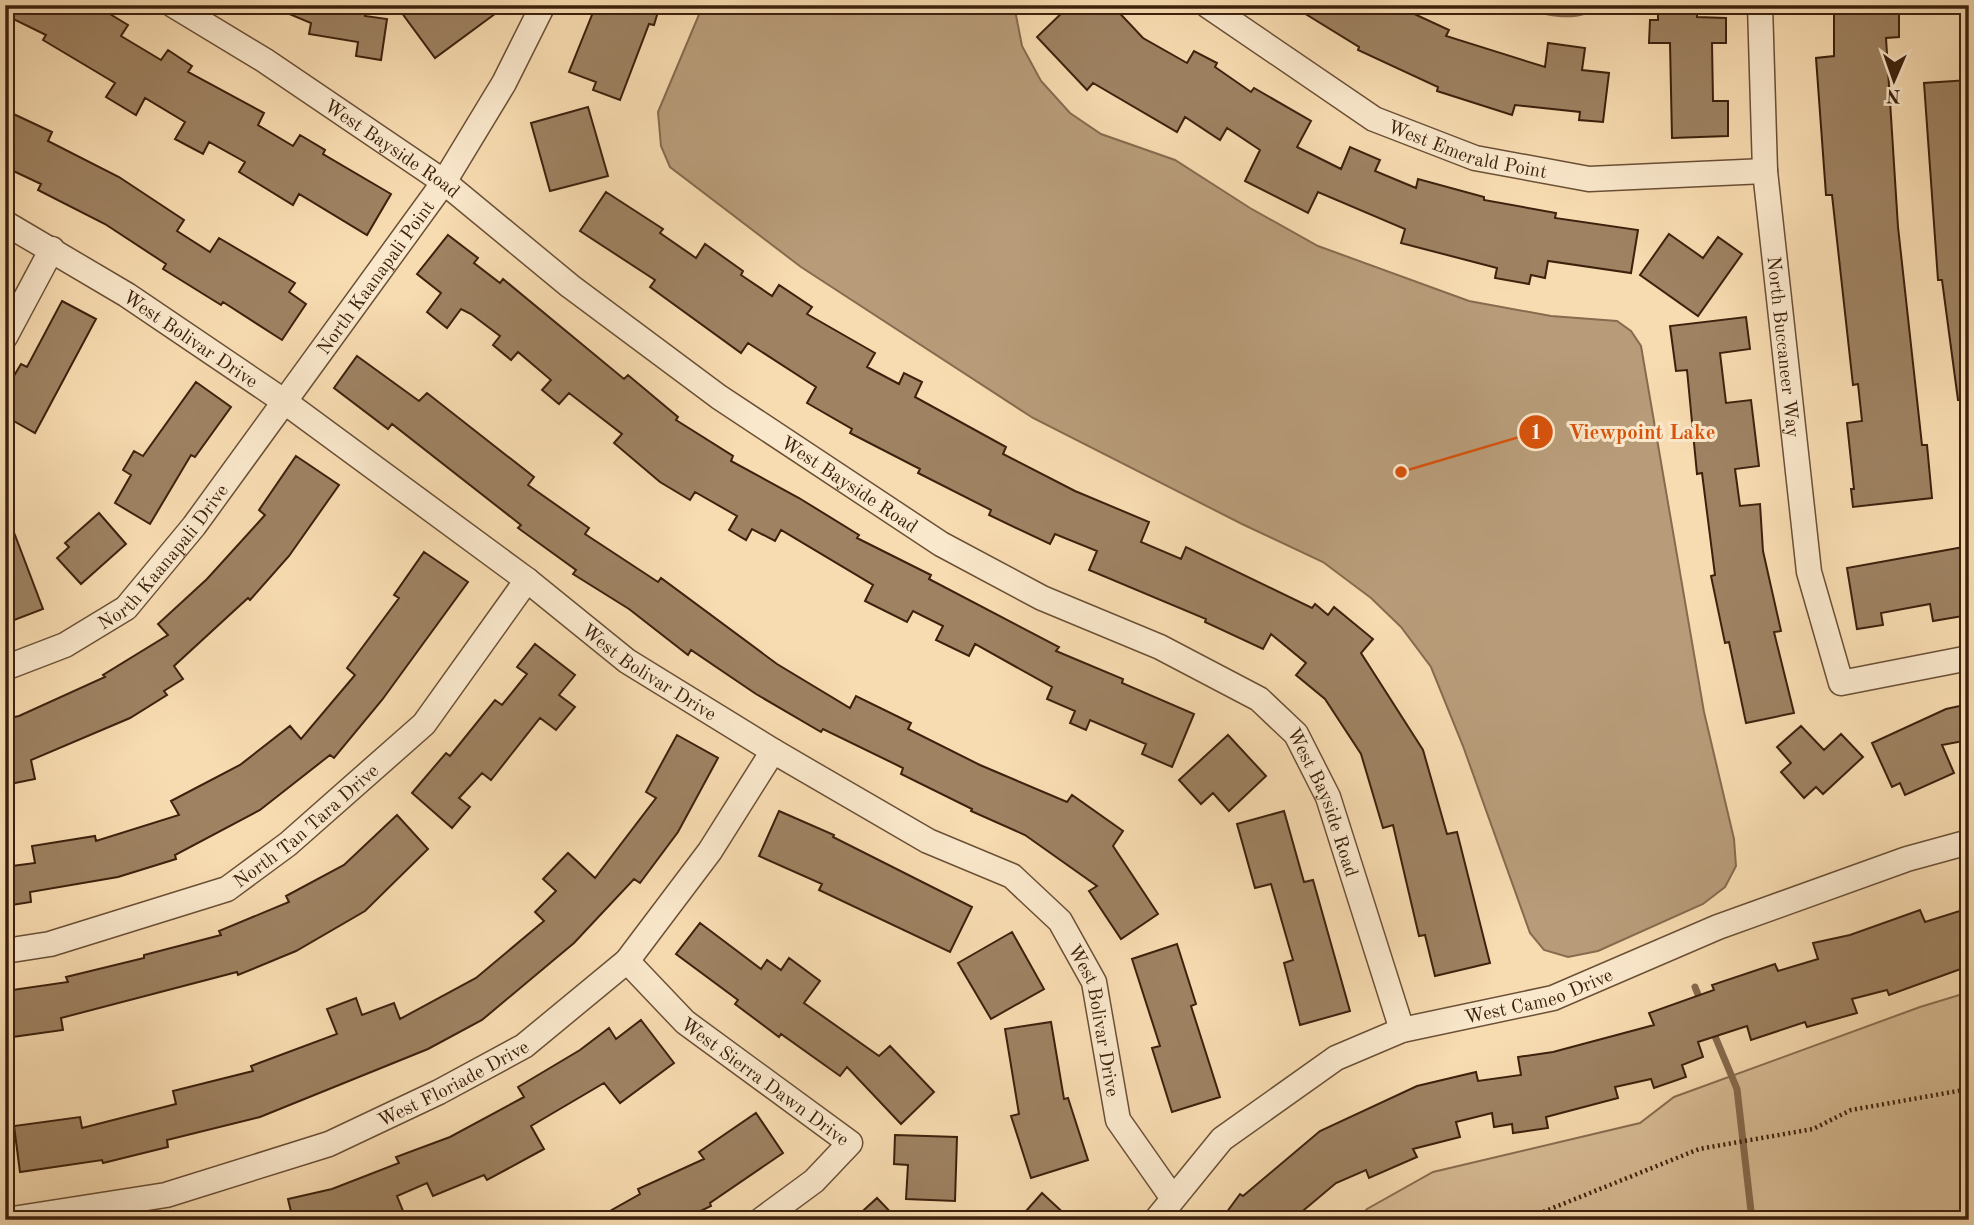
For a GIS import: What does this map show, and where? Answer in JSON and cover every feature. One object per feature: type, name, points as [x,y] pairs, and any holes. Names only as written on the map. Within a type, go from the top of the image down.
[{"type":"street","name":"West Bayside Road","points":[[173,5],[264,60],[444,182],[570,286],[719,397],[941,544],[1042,598],[1160,647],[1259,699],[1296,734],[1328,796],[1402,1030]]},
{"type":"street","name":"North Kaanapali Point","points":[[285,402],[444,182],[510,71],[543,5]]},
{"type":"street","name":"West Emerald Point","points":[[1207,5],[1374,119],[1475,158],[1589,179],[1765,171]]},
{"type":"street","name":"North Buccaneer Way","points":[[1760,5],[1765,171],[1809,572],[1841,683],[1969,657]]},
{"type":"street","name":"West Bolivar Drive","points":[[5,223],[52,248],[285,402],[527,580],[627,661],[773,751],[929,841],[1012,876],[1060,921],[1094,982],[1118,1120],[1172,1197]]},
{"type":"street","points":[[5,337],[52,248]]},
{"type":"street","name":"North Kaanapali Drive","points":[[5,668],[65,645],[126,608],[194,526],[285,402]]},
{"type":"street","name":"North Tan Tara Drive","points":[[5,951],[50,944],[227,889],[288,844],[424,724],[527,580]]},
{"type":"street","name":"West Floriade Drive","points":[[6,1220],[166,1195],[329,1144],[439,1091],[524,1045],[627,961],[710,851],[773,751]]},
{"type":"street","name":"West Cameo Drive","points":[[1156,1220],[1172,1197],[1222,1139],[1336,1058],[1402,1030],[1553,998],[1718,928],[1907,859],[1969,842]]},
{"type":"street","name":"West Sierra Dawn Drive","points":[[627,961],[684,1022],[850,1143],[814,1181],[761,1220]]},
{"type":"path","points":[[1523,1220],[1699,1149],[1813,1129],[1851,1111],[1969,1089]]},
{"type":"shaded area","points":[[703,5],[1014,5],[1022,46],[1041,81],[1070,113],[1101,134],[1175,160],[1250,208],[1318,246],[1469,301],[1551,316],[1617,321],[1631,331],[1641,346],[1704,712],[1734,839],[1736,866],[1725,887],[1703,904],[1598,951],[1568,957],[1544,950],[1530,933],[1463,746],[1431,667],[1401,627],[1371,598],[1323,562],[1033,418],[801,267],[670,167],[661,146],[658,112]]},
{"type":"shaded area","points":[[1511,5],[1600,5],[1580,15],[1557,16]]},
{"type":"shaded area","points":[[1969,992],[1969,1220],[1356,1220],[1367,1209],[1433,1172],[1640,1123],[1674,1097],[1920,1007]]},
{"type":"building","points":[[5,5],[95,5],[128,25],[121,36],[161,60],[168,50],[192,66],[188,72],[264,113],[258,125],[293,146],[300,135],[325,150],[323,154],[391,194],[367,235],[299,194],[293,205],[239,172],[245,162],[209,142],[203,154],[175,139],[185,122],[145,98],[136,115],[106,97],[115,83],[43,40],[46,35],[5,15]]},
{"type":"building","points":[[268,5],[367,5],[365,16],[387,19],[381,60],[356,56],[358,42],[309,34],[311,23]]},
{"type":"building","points":[[396,5],[507,5],[435,58]]},
{"type":"building","points":[[596,5],[660,5],[654,25],[649,24],[620,100],[593,90],[596,82],[569,72]]},
{"type":"building","points":[[1070,5],[1112,5],[1143,38],[1187,63],[1194,51],[1217,63],[1215,67],[1251,92],[1254,88],[1311,121],[1297,147],[1341,169],[1350,147],[1380,160],[1375,171],[1416,188],[1418,179],[1484,197],[1484,200],[1556,213],[1555,218],[1638,230],[1631,273],[1548,261],[1545,278],[1531,275],[1529,284],[1495,278],[1497,268],[1401,243],[1405,229],[1318,192],[1308,213],[1245,181],[1260,150],[1227,128],[1220,140],[1185,117],[1177,132],[1093,83],[1087,90],[1037,37]]},
{"type":"building","points":[[1291,5],[1395,5],[1449,30],[1446,36],[1545,67],[1548,43],[1585,48],[1582,70],[1609,73],[1603,122],[1579,120],[1580,112],[1515,105],[1512,115],[1437,91],[1438,87],[1358,50],[1359,47]]},
{"type":"building","points":[[1658,5],[1697,5],[1697,17],[1726,18],[1726,43],[1712,43],[1713,101],[1728,101],[1728,136],[1672,138],[1670,43],[1649,43],[1650,20],[1658,20]]},
{"type":"building","points":[[1834,5],[1899,5],[1899,37],[1886,38],[1898,227],[1922,445],[1927,445],[1932,498],[1853,507],[1851,489],[1854,489],[1847,423],[1862,421],[1858,384],[1853,385],[1832,195],[1826,195],[1816,58],[1834,56]]},
{"type":"building","points":[[1969,80],[1969,400],[1958,400],[1942,280],[1938,280],[1924,83]]},
{"type":"building","points":[[588,107],[608,176],[550,191],[531,123]]},
{"type":"building","points":[[5,110],[52,132],[48,141],[119,177],[184,220],[177,231],[210,252],[219,238],[295,283],[289,292],[306,304],[282,340],[223,302],[221,305],[163,269],[166,264],[105,224],[38,190],[41,184],[5,167]]},
{"type":"building","points":[[606,192],[663,229],[660,233],[696,258],[705,244],[743,271],[741,275],[772,296],[779,285],[812,307],[807,314],[875,353],[867,367],[899,384],[904,373],[922,382],[915,397],[1006,447],[1003,454],[1075,491],[1149,522],[1141,542],[1181,559],[1186,547],[1312,608],[1315,604],[1328,615],[1334,607],[1373,639],[1361,653],[1423,750],[1447,834],[1457,832],[1490,963],[1435,976],[1425,935],[1419,936],[1393,825],[1383,828],[1361,754],[1325,699],[1296,675],[1306,663],[1271,634],[1263,649],[1205,622],[1206,619],[1089,570],[1097,551],[1055,534],[1050,544],[989,515],[991,510],[918,473],[920,469],[850,433],[852,429],[807,403],[816,387],[748,343],[741,353],[650,287],[655,280],[580,231]]},
{"type":"building","points":[[1669,234],[1703,258],[1718,237],[1742,254],[1698,316],[1640,275]]},
{"type":"building","points":[[448,235],[478,258],[474,263],[500,283],[503,279],[624,379],[628,375],[678,417],[676,420],[733,456],[731,461],[799,498],[859,535],[857,538],[931,575],[929,579],[1059,647],[1056,651],[1123,679],[1122,683],[1194,714],[1172,767],[1142,754],[1146,744],[1090,720],[1086,730],[1070,723],[1075,711],[1047,699],[1052,687],[975,644],[969,656],[936,640],[943,626],[913,611],[907,622],[865,601],[873,585],[781,530],[775,541],[752,529],[746,540],[729,530],[737,516],[695,492],[690,500],[660,482],[614,443],[622,434],[569,393],[559,404],[542,390],[551,380],[518,352],[511,360],[493,345],[500,336],[471,314],[461,309],[447,328],[427,312],[441,293],[417,274]]},
{"type":"building","points":[[62,301],[96,319],[35,433],[5,416],[5,391],[21,364],[27,367]]},
{"type":"building","points":[[1746,317],[1750,349],[1720,353],[1726,403],[1751,400],[1759,466],[1735,469],[1740,506],[1760,504],[1763,551],[1781,631],[1774,632],[1794,713],[1746,723],[1729,642],[1725,643],[1711,576],[1715,575],[1702,473],[1697,474],[1687,370],[1676,371],[1670,326]]},
{"type":"building","points":[[357,356],[419,401],[427,393],[534,477],[528,485],[589,528],[585,534],[658,582],[661,578],[777,664],[850,708],[856,696],[911,723],[908,729],[980,765],[1067,802],[1072,795],[1123,831],[1113,846],[1158,914],[1121,939],[1089,891],[1097,886],[1025,835],[971,811],[972,809],[901,774],[903,768],[823,729],[821,732],[756,694],[691,650],[688,655],[629,609],[573,574],[576,570],[518,528],[521,525],[392,424],[388,429],[334,388]]},
{"type":"building","points":[[196,382],[231,407],[195,457],[191,455],[150,524],[115,503],[131,475],[123,470],[134,451],[143,456]]},
{"type":"building","points":[[296,456],[339,485],[289,556],[250,600],[248,598],[174,666],[183,679],[164,691],[167,695],[130,718],[31,760],[35,779],[5,785],[5,719],[19,716],[105,677],[103,675],[168,635],[158,624],[207,579],[265,515],[259,510]]},
{"type":"building","points":[[99,513],[126,544],[81,584],[57,558],[69,547],[65,543]]},
{"type":"building","points":[[7,514],[43,609],[9,622],[5,612]]},
{"type":"building","points":[[1969,546],[1969,615],[1933,621],[1930,604],[1881,613],[1883,625],[1857,629],[1847,568]]},
{"type":"building","points":[[424,552],[468,582],[382,700],[334,758],[330,755],[260,810],[175,855],[176,859],[118,877],[30,892],[31,902],[5,906],[5,867],[35,863],[32,846],[95,836],[96,841],[179,815],[171,801],[240,765],[290,726],[301,739],[355,675],[347,668],[399,598],[394,595]]},
{"type":"building","points":[[535,644],[575,675],[559,695],[575,707],[556,730],[540,718],[491,780],[482,773],[459,798],[470,807],[452,828],[412,793],[446,753],[450,756],[495,700],[502,705],[527,674],[517,667]]},
{"type":"building","points":[[1969,704],[1969,740],[1942,745],[1954,773],[1905,795],[1900,783],[1892,787],[1872,743],[1946,709]]},
{"type":"building","points":[[1801,726],[1824,750],[1841,734],[1863,757],[1823,794],[1816,787],[1804,798],[1781,772],[1791,763],[1777,747]]},
{"type":"building","points":[[677,735],[718,758],[678,832],[640,883],[634,879],[574,943],[482,1020],[428,1049],[260,1117],[167,1140],[168,1147],[103,1163],[102,1160],[20,1172],[14,1126],[80,1117],[82,1128],[176,1104],[173,1091],[253,1071],[251,1066],[337,1034],[327,1009],[356,998],[362,1015],[394,1003],[400,1019],[476,978],[544,921],[535,912],[556,891],[543,879],[568,853],[595,878],[656,798],[646,792]]},
{"type":"building","points":[[1228,735],[1266,776],[1229,811],[1213,793],[1201,804],[1179,780]]},
{"type":"building","points":[[779,811],[834,835],[833,837],[972,907],[950,952],[819,890],[822,884],[759,856]]},
{"type":"building","points":[[1284,811],[1304,882],[1313,880],[1350,1011],[1300,1025],[1284,963],[1293,960],[1271,884],[1255,888],[1237,824]]},
{"type":"building","points":[[397,815],[428,849],[365,911],[296,951],[238,975],[237,972],[61,1018],[63,1030],[5,1038],[5,991],[68,982],[66,977],[221,935],[219,931],[289,902],[286,896],[344,865]]},
{"type":"building","points":[[1969,908],[1969,966],[1889,995],[1887,990],[1852,999],[1857,1013],[1807,1027],[1805,1022],[1751,1040],[1747,1026],[1698,1042],[1703,1057],[1682,1065],[1686,1077],[1654,1088],[1651,1079],[1615,1087],[1618,1098],[1546,1117],[1548,1128],[1513,1133],[1512,1124],[1494,1127],[1492,1113],[1456,1122],[1460,1137],[1413,1149],[1417,1157],[1369,1178],[1366,1170],[1336,1183],[1292,1220],[1221,1220],[1240,1194],[1243,1196],[1320,1131],[1417,1086],[1476,1072],[1478,1081],[1521,1075],[1518,1057],[1553,1052],[1654,1025],[1649,1013],[1714,990],[1712,985],[1775,964],[1778,971],[1818,959],[1813,943],[1850,935],[1920,910],[1925,922]]},
{"type":"building","points":[[700,923],[761,969],[767,960],[781,970],[789,958],[820,981],[804,1003],[879,1056],[890,1046],[934,1092],[901,1124],[847,1067],[840,1076],[781,1034],[779,1037],[735,1004],[738,1000],[676,954]]},
{"type":"building","points":[[1012,932],[1044,989],[991,1019],[958,963]]},
{"type":"building","points":[[1177,944],[1196,1004],[1191,1006],[1220,1097],[1172,1112],[1152,1048],[1160,1046],[1132,959]]},
{"type":"building","points":[[641,1020],[674,1063],[620,1103],[604,1083],[531,1126],[544,1149],[487,1180],[484,1175],[433,1196],[427,1183],[397,1196],[403,1211],[379,1220],[293,1220],[288,1199],[332,1189],[399,1163],[396,1157],[450,1137],[524,1097],[518,1087],[580,1050],[609,1028],[616,1039]]},
{"type":"building","points":[[1051,1022],[1064,1099],[1068,1098],[1088,1160],[1031,1178],[1011,1116],[1019,1114],[1005,1029]]},
{"type":"building","points":[[756,1113],[783,1153],[710,1203],[711,1206],[682,1220],[594,1220],[640,1194],[638,1189],[704,1159],[699,1152]]},
{"type":"building","points":[[895,1135],[957,1137],[955,1201],[906,1199],[908,1165],[894,1164]]},
{"type":"building","points":[[1042,1193],[1071,1220],[1018,1220]]},
{"type":"building","points":[[877,1198],[898,1220],[853,1220]]},
{"type":"waterway","points":[[1695,987],[1701,1002]]},
{"type":"waterway","points":[[1712,1029],[1737,1089],[1752,1220]]},
{"type":"place","name":"Viewpoint Lake","points":[[1401,472]]}]
